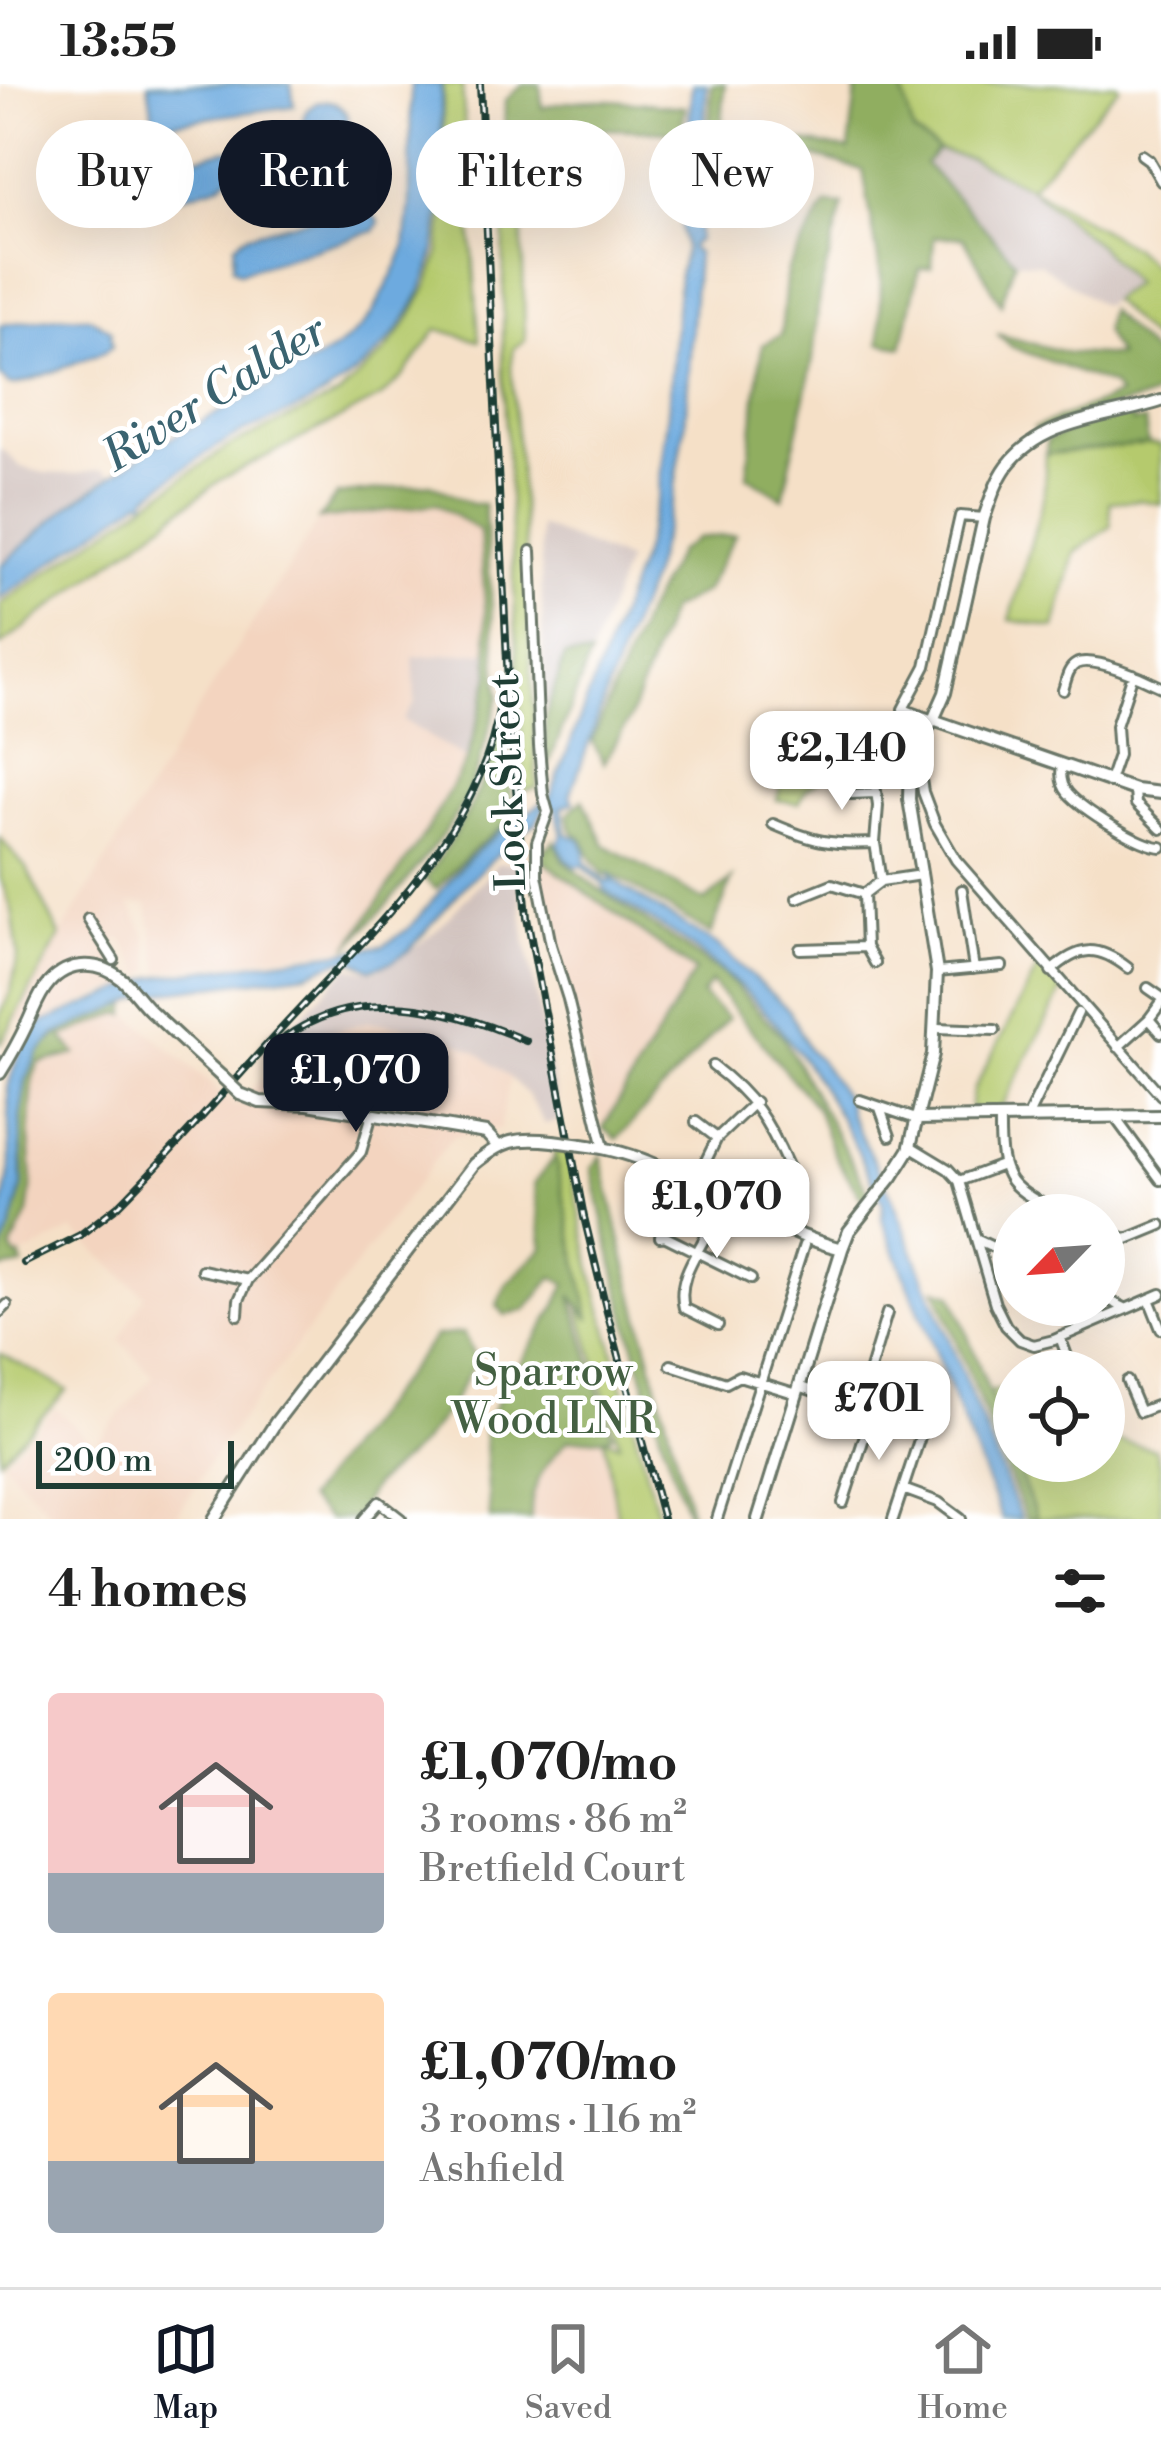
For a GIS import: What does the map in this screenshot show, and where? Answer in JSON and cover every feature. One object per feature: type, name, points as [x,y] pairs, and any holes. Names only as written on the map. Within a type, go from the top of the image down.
[{"type":"street","points":[[1142,155],[1161,181]]},
{"type":"street","points":[[758,1519],[849,1231],[910,1146],[936,1028],[937,972],[908,771],[915,746],[945,693],[984,518],[1008,465],[1041,436],[1091,416],[1161,401]]},
{"type":"street","points":[[984,518],[960,516],[926,666],[903,710],[1135,790],[1161,793]]},
{"type":"street","name":"Lock Street","points":[[531,551],[538,746],[548,812],[537,842],[537,875],[604,1148]]},
{"type":"street","points":[[1063,691],[1061,678],[1073,665],[1087,662],[1161,687]]},
{"type":"street","points":[[1109,781],[1118,755],[1116,726],[1133,674]]},
{"type":"street","points":[[915,746],[934,824],[956,860],[1161,1095]]},
{"type":"street","points":[[865,749],[873,769],[879,816],[874,843],[880,881]]},
{"type":"street","points":[[1062,766],[1060,777],[1069,794],[1144,845],[1161,848]]},
{"type":"street","points":[[837,778],[851,794],[875,793]]},
{"type":"street","points":[[1135,790],[1136,804],[1161,829]]},
{"type":"street","points":[[773,824],[821,843],[874,843]]},
{"type":"street","points":[[864,894],[880,881],[921,875]]},
{"type":"street","points":[[797,898],[832,884],[864,894]]},
{"type":"street","points":[[962,890],[974,969]]},
{"type":"street","points":[[864,894],[866,947],[875,963]]},
{"type":"street","points":[[88,919],[114,960]]},
{"type":"street","points":[[800,949],[866,947]]},
{"type":"street","points":[[1051,971],[1083,951],[1098,952],[1124,965],[1124,951]]},
{"type":"street","points":[[0,1072],[41,993],[59,973],[92,965],[126,983],[141,1003],[240,1094],[260,1102],[308,1104],[486,1133],[497,1145]]},
{"type":"street","points":[[937,972],[1002,966]]},
{"type":"street","points":[[1118,1047],[1149,1019],[1161,1000],[1148,988]]},
{"type":"street","points":[[1027,1118],[1078,1013]]},
{"type":"street","points":[[1149,1019],[1161,1033]]},
{"type":"street","points":[[936,1028],[995,1030]]},
{"type":"street","points":[[713,1066],[754,1102],[788,1166]]},
{"type":"street","points":[[860,1100],[916,1119],[1161,1116]]},
{"type":"street","points":[[694,1185],[717,1138],[754,1102]]},
{"type":"street","points":[[879,1106],[890,1136]]},
{"type":"street","points":[[238,1315],[248,1280],[361,1152],[372,1114]]},
{"type":"street","points":[[1114,1116],[1161,1180]]},
{"type":"street","points":[[1000,1118],[1002,1165],[1025,1194]]},
{"type":"street","points":[[696,1122],[717,1138]]},
{"type":"street","points":[[214,1519],[276,1422],[474,1164],[497,1145],[529,1138],[604,1148],[842,1249]]},
{"type":"street","points":[[910,1146],[959,1181],[995,1304],[1020,1340],[1034,1345],[1060,1337],[1161,1294]]},
{"type":"street","points":[[959,1181],[1002,1165]]},
{"type":"street","points":[[718,1325],[684,1308],[683,1285],[722,1199]]},
{"type":"street","points":[[1125,1240],[1161,1225]]},
{"type":"street","points":[[660,1237],[751,1279]]},
{"type":"street","points":[[978,1240],[993,1247]]},
{"type":"street","points":[[717,1519],[804,1245]]},
{"type":"street","points":[[202,1270],[248,1280]]},
{"type":"street","points":[[782,1270],[794,1275]]},
{"type":"street","points":[[1149,1299],[1161,1329]]},
{"type":"street","points":[[859,1406],[887,1313]]},
{"type":"street","points":[[1060,1337],[1065,1350]]},
{"type":"street","points":[[671,1365],[726,1383],[739,1376],[798,1390],[919,1427],[921,1434],[893,1519]]},
{"type":"street","points":[[1127,1381],[1140,1412],[1161,1405]]},
{"type":"street","points":[[844,1503],[873,1410]]},
{"type":"street","points":[[903,1490],[938,1502],[961,1519]]},
{"type":"street","points":[[364,1519],[379,1502],[400,1519]]},
{"type":"shaded area","points":[[938,150],[971,159],[1029,187],[1098,245],[1134,283],[1102,306],[1041,264],[1015,261],[925,164]]},
{"type":"shaded area","points":[[0,447],[21,467],[45,473],[103,469],[111,474],[0,564]]},
{"type":"shaded area","points":[[437,504],[480,531],[489,652],[414,657],[415,702],[404,720],[467,760],[427,830],[348,947],[160,972],[147,904],[130,904],[146,935],[152,970],[143,975],[121,938],[109,946],[131,984],[32,1025],[15,1018],[208,693],[319,519]]},
{"type":"shaded area","points":[[540,526],[627,561],[590,656],[565,657],[545,717]]},
{"type":"shaded area","points":[[487,652],[490,676],[467,760],[403,720],[415,702],[413,657]]},
{"type":"shaded area","points":[[543,861],[695,970],[603,1128],[550,926],[540,868]]},
{"type":"shaded area","points":[[498,863],[516,863],[526,943],[561,1121],[545,1124],[526,1093],[510,1078],[477,1052],[432,1029],[368,1022],[320,1035],[282,1058],[273,1055],[277,1051],[273,1045],[348,967],[375,971],[410,951],[440,927]]},
{"type":"shaded area","points":[[120,1013],[131,1016],[236,1105],[293,1049],[368,1022],[432,1029],[477,1052],[510,1078],[500,1128],[452,1137],[216,1453],[175,1519],[52,1515],[3,1462],[56,1408],[108,1458],[96,1442],[153,1376],[120,1340],[144,1295],[73,1230],[17,1258],[11,1249],[28,1213],[33,1077],[39,1062],[61,1038]]},
{"type":"shaded area","points":[[604,1438],[618,1519],[531,1519],[534,1487],[558,1450],[568,1440]]},
{"type":"green space","points":[[443,84],[462,84],[464,120],[443,120]]},
{"type":"green space","points":[[523,84],[540,84],[542,108],[595,100],[685,107],[683,120],[649,120],[649,131],[625,130],[625,120],[505,120],[505,101]]},
{"type":"green space","points":[[712,84],[725,84],[722,120],[710,120]]},
{"type":"green space","points":[[857,84],[901,84],[913,132],[938,150],[925,164],[1015,261],[1001,304],[963,237],[934,237],[932,267],[919,269],[902,347],[880,343],[881,277],[863,170],[814,156],[814,144],[849,150]]},
{"type":"green space","points":[[901,84],[1117,84],[1030,187],[1132,247],[1154,267],[1161,265],[1161,349],[1111,300],[1134,283],[1098,245],[1029,187],[971,159],[938,150],[913,132]]},
{"type":"green space","points":[[826,204],[843,205],[819,295],[813,359],[783,498],[747,476],[762,345],[781,335],[787,270]]},
{"type":"green space","points":[[442,228],[472,228],[479,341],[437,329],[404,375],[381,397],[220,480],[0,646],[0,605],[229,446],[339,395],[385,352],[408,321],[439,254]]},
{"type":"green space","points":[[504,228],[522,228],[525,341],[514,348],[511,367],[537,788],[524,791],[503,370]]},
{"type":"green space","points":[[1108,310],[1161,362],[1161,391],[1039,433],[1034,428],[1119,395],[1111,385],[1012,347],[997,334],[1068,353],[1118,356],[1104,331]]},
{"type":"green space","points":[[1132,412],[1132,422],[1145,421],[1148,444],[1046,454],[1047,440]]},
{"type":"green space","points":[[1161,445],[1161,504],[1110,502],[1111,526],[1075,553],[1055,628],[1010,620],[1044,495],[1046,454]]},
{"type":"green space","points":[[431,484],[471,504],[484,504],[499,697],[465,800],[392,899],[348,947],[427,830],[467,760],[490,676],[480,531],[437,504],[319,519],[337,495]]},
{"type":"green space","points":[[735,535],[705,592],[670,610],[629,720],[604,763],[592,741],[649,605],[678,552],[698,538]]},
{"type":"green space","points":[[565,656],[590,656],[546,772],[545,717]]},
{"type":"green space","points":[[506,727],[512,819],[436,889],[425,879],[470,807],[500,728]]},
{"type":"green space","points":[[790,751],[842,768],[840,775],[829,773],[806,789],[799,803],[777,800]]},
{"type":"green space","points":[[583,799],[605,845],[705,901],[732,879],[711,934],[610,873],[605,876],[584,840],[571,830],[568,814]]},
{"type":"green space","points":[[0,838],[27,869],[60,936],[0,1045],[0,1015],[11,991],[18,955],[12,910],[0,878]]},
{"type":"green space","points":[[554,840],[564,861],[724,975],[783,1037],[870,1195],[863,1201],[834,1154],[817,1109],[711,982],[702,995],[728,1018],[617,1139],[603,1128],[695,971],[543,861],[545,847]]},
{"type":"green space","points":[[1040,964],[1063,989],[1000,1110],[970,1109],[973,1091]]},
{"type":"green space","points":[[128,1003],[126,1015],[120,1013],[62,1037],[76,1054],[39,1063],[33,1077],[28,1213],[11,1249],[23,1265],[0,1269],[21,1190],[21,1095],[27,1072],[36,1055],[65,1031]]},
{"type":"green space","points":[[553,1150],[567,1151],[593,1276],[659,1519],[618,1519],[604,1438],[619,1444],[578,1303],[589,1316]]},
{"type":"green space","points":[[601,1156],[692,1519],[660,1432],[622,1301],[592,1168]]},
{"type":"green space","name":"Sparrow Wood LNR","points":[[555,1157],[590,1319],[571,1295],[612,1435],[568,1440],[540,1476],[531,1519],[490,1519],[484,1426],[566,1284],[553,1277],[526,1310],[505,1315],[497,1305],[507,1284],[543,1248],[534,1183]]},
{"type":"green space","points":[[936,1289],[952,1294],[993,1403],[993,1435]]},
{"type":"green space","points":[[463,1333],[476,1360],[452,1403],[422,1443],[375,1484],[354,1519],[328,1519],[307,1499],[435,1336]]},
{"type":"green space","points":[[0,1353],[67,1390],[0,1459]]},
{"type":"green space","points":[[1125,1443],[1155,1449],[1161,1468],[1161,1519],[1037,1519],[1022,1482],[1125,1482]]},
{"type":"green space","points":[[1012,1482],[1023,1482],[1037,1519],[1026,1519]]},
{"type":"water","points":[[148,84],[291,84],[294,106],[191,120],[153,120]]},
{"type":"water","name":"River Calder","points":[[411,84],[441,84],[441,120],[416,120],[416,228],[438,228],[433,258],[415,302],[388,342],[334,389],[209,452],[146,501],[141,500],[0,599],[0,566],[69,506],[155,446],[273,384],[270,379],[279,380],[336,349],[362,327],[405,247]]},
{"type":"water","points":[[692,84],[707,84],[705,120],[689,120]]},
{"type":"water","points":[[326,101],[347,120],[305,120],[311,108]]},
{"type":"water","points":[[218,152],[218,185],[194,193],[194,158]]},
{"type":"water","points":[[274,228],[376,228],[240,272],[233,267],[235,244],[247,235]]},
{"type":"water","points":[[681,228],[699,228],[698,240],[691,245],[697,253],[685,425],[673,499],[651,578],[570,795],[574,802],[562,807],[566,834],[580,839],[585,862],[605,881],[611,882],[609,875],[717,945],[789,1010],[809,1050],[847,1100],[891,1195],[993,1449],[993,1482],[1006,1482],[1021,1519],[1002,1519],[882,1219],[883,1203],[820,1084],[780,1029],[734,981],[688,944],[605,890],[582,865],[567,860],[558,844],[562,835],[556,808],[544,808],[536,823],[470,880],[409,950],[393,961],[371,969],[352,959],[341,960],[307,973],[150,994],[55,1034],[38,1053],[26,1080],[20,1117],[22,1187],[0,1254],[0,1220],[10,1170],[8,1086],[21,1047],[36,1026],[154,977],[383,946],[408,929],[468,859],[550,797],[642,555],[658,496],[685,249]]},
{"type":"water","points":[[89,317],[111,330],[112,346],[37,378],[8,384],[0,375],[0,325]]},
{"type":"railway","points":[[480,84],[509,704],[527,918],[584,1217],[663,1519]]},
{"type":"railway","points":[[24,1263],[80,1235],[119,1205],[383,919],[445,840],[470,797],[489,752],[500,704]]},
{"type":"railway","points":[[286,1037],[314,1021],[374,1006],[436,1011],[526,1041]]}]
